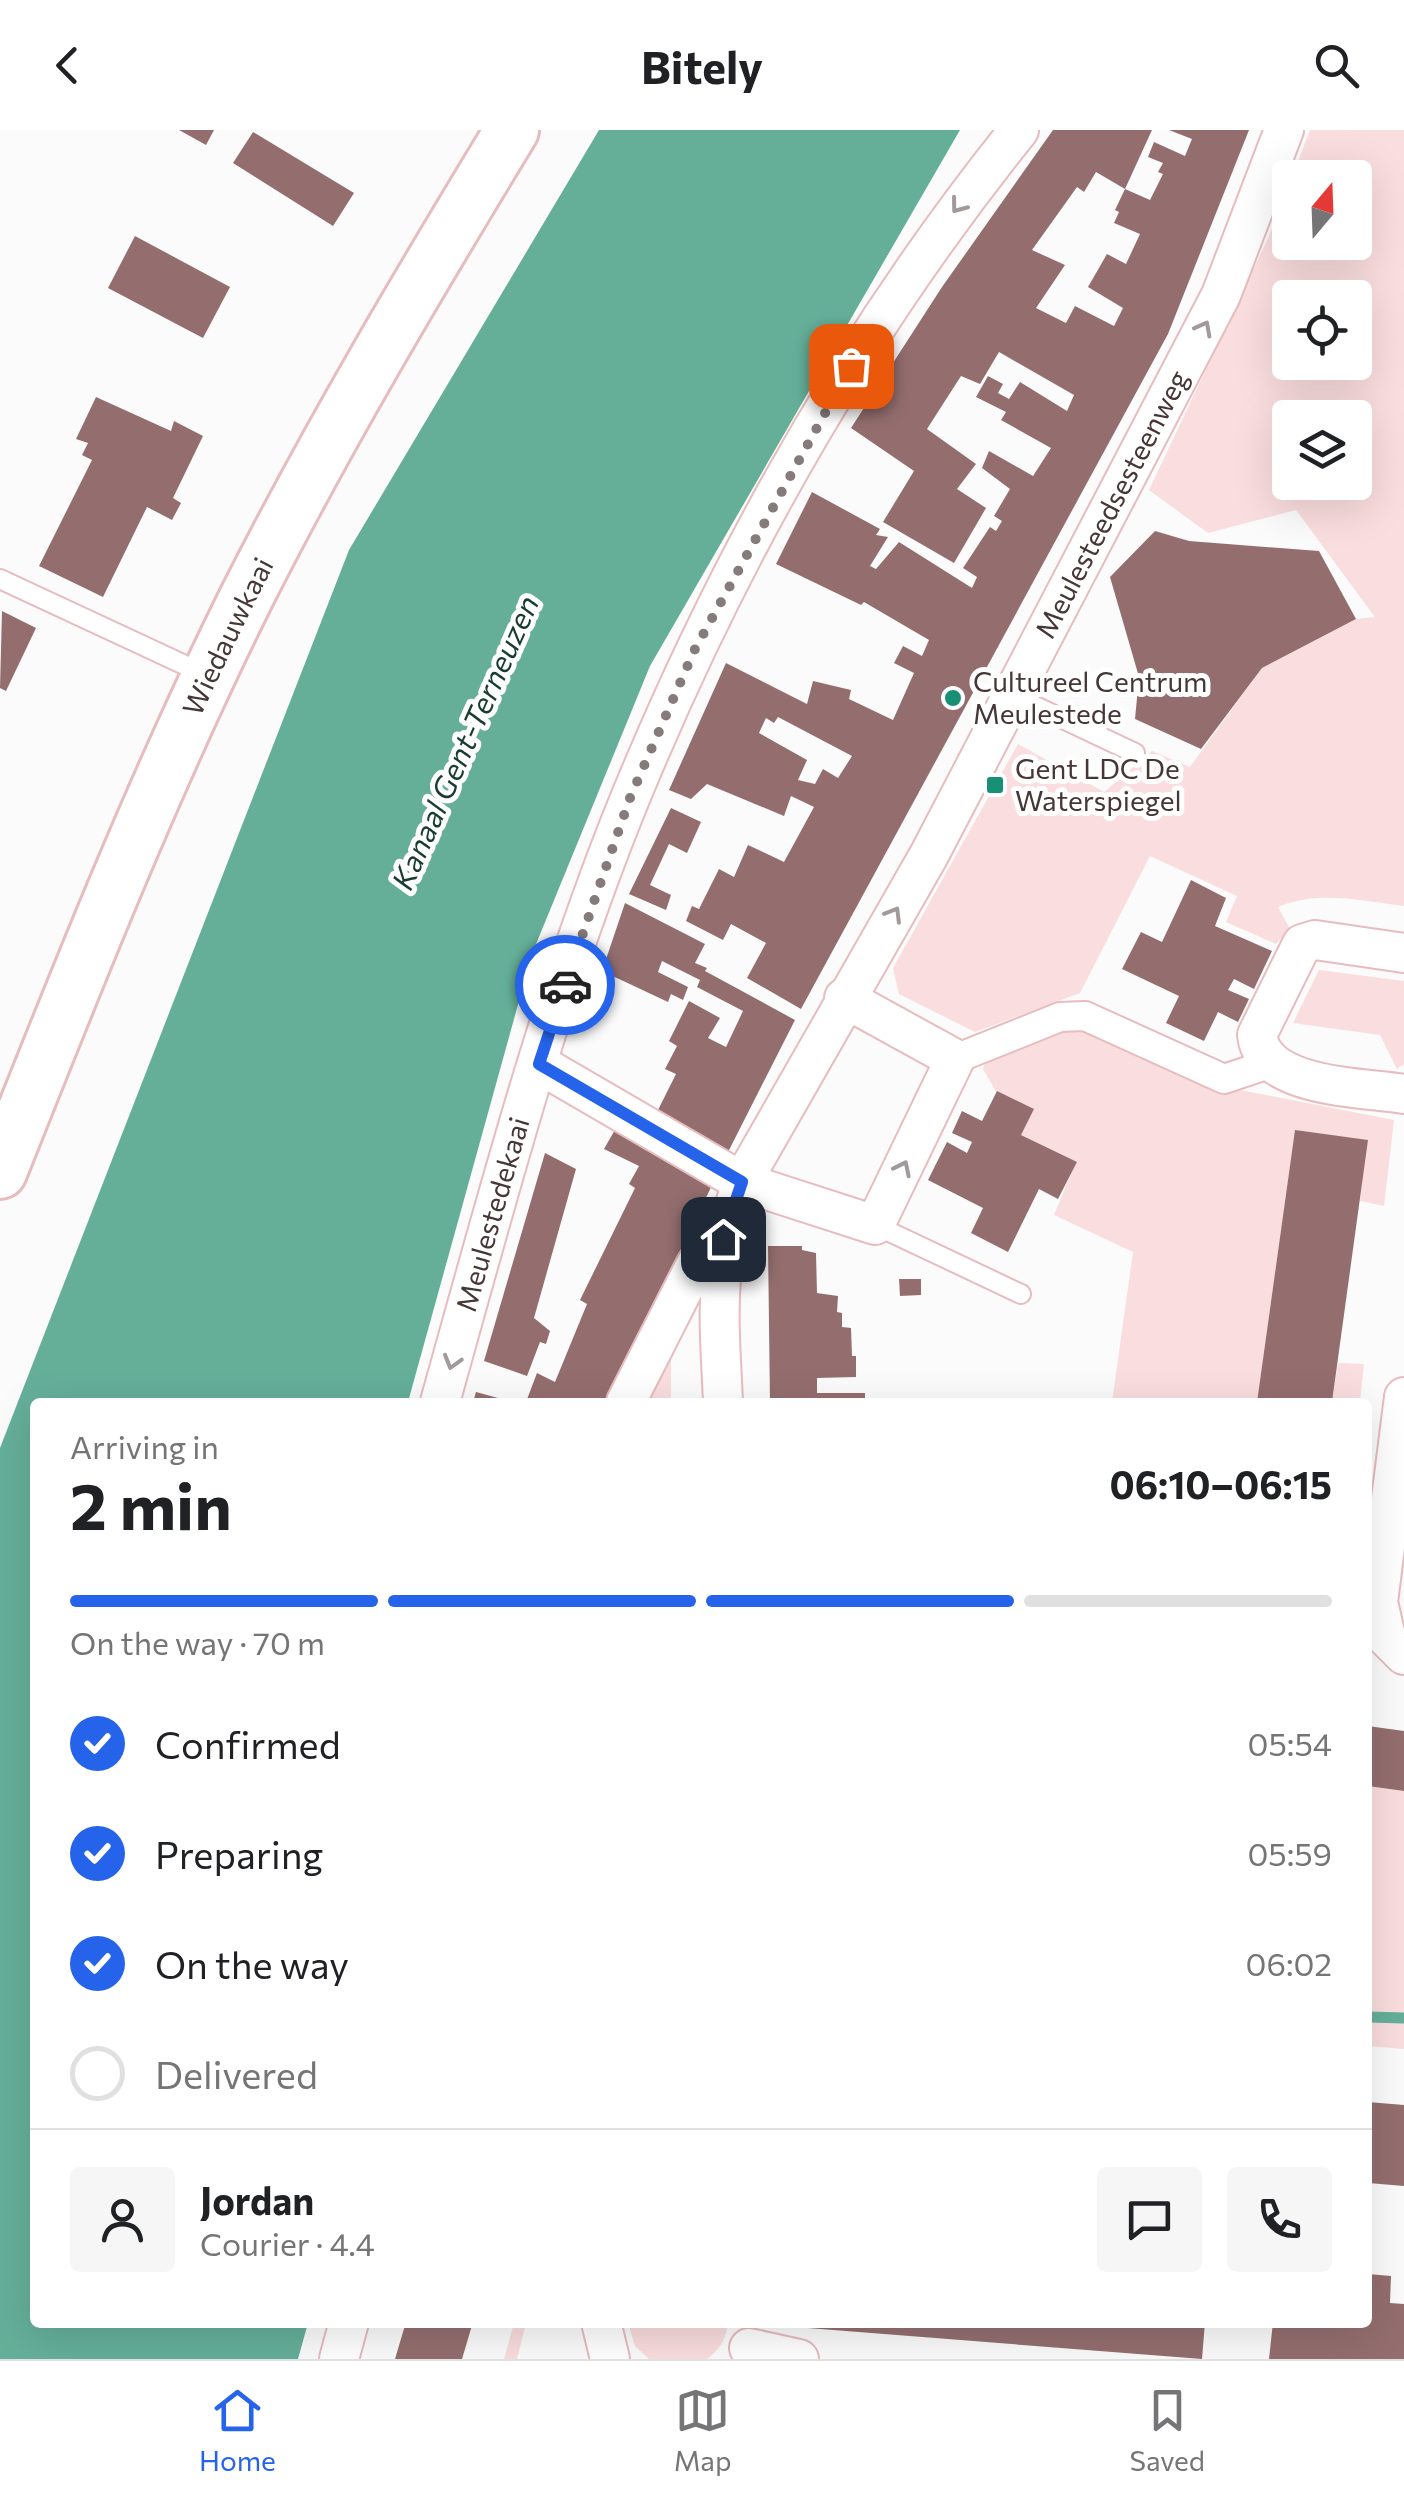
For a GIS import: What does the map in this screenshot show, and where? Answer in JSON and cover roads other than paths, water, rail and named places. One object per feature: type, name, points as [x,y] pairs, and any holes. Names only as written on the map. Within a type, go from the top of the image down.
[{"type":"main road","name":"Wiedauwkaai","points":[[0,1172],[125,859],[210,677],[337,423],[512,130]]},
{"type":"street","name":"Meulestedekaai","points":[[441,1398],[539,1064],[630,798],[694,651],[784,481],[868,338],[953,212],[1019,130]]},
{"type":"street","name":"Meulesteedsesteenweg","points":[[722,1398],[718,1292],[723,1239],[742,1182],[929,855],[1221,295],[1284,130]]},
{"type":"street","points":[[1404,954],[1314,940],[1302,944],[1258,1036],[1259,1052],[1269,1064],[1290,1075],[1404,1094]]},
{"type":"street","points":[[844,998],[956,1059]]},
{"type":"street","points":[[539,1064],[742,1182],[875,1225],[956,1059],[1060,1017],[1085,1016],[1224,1078],[1269,1064]]},
{"type":"street","name":"Meulesteedsesteenweg","points":[[628,1398],[696,1264],[723,1239]]},
{"type":"street","points":[[1404,1397],[1398,1493],[1378,1602],[1386,1636],[1404,1654]]},
{"type":"street","points":[[339,2359],[347,2328]]},
{"type":"street","points":[[602,2328],[610,2359]]},
{"type":"street","points":[[748,2343],[799,2359]]},
{"type":"lane","points":[[0,579],[210,677]]},
{"type":"lane","points":[[1012,695],[1135,753]]},
{"type":"lane","points":[[875,1225],[1021,1294]]},
{"type":"water","name":"Kanaal Gent-Terneuzen","points":[[599,130],[960,130],[650,666],[532,954],[409,1398],[30,1398],[30,2328],[307,2328],[298,2359],[0,2359],[0,1448],[349,550]]},
{"type":"waterway","points":[[1372,2017],[1404,2018]]},
{"type":"place","name":"Cultureel Centrum Meulestede","points":[[953,698]]},
{"type":"place","name":"Gent LDC De Waterspiegel","points":[[995,785]]}]
